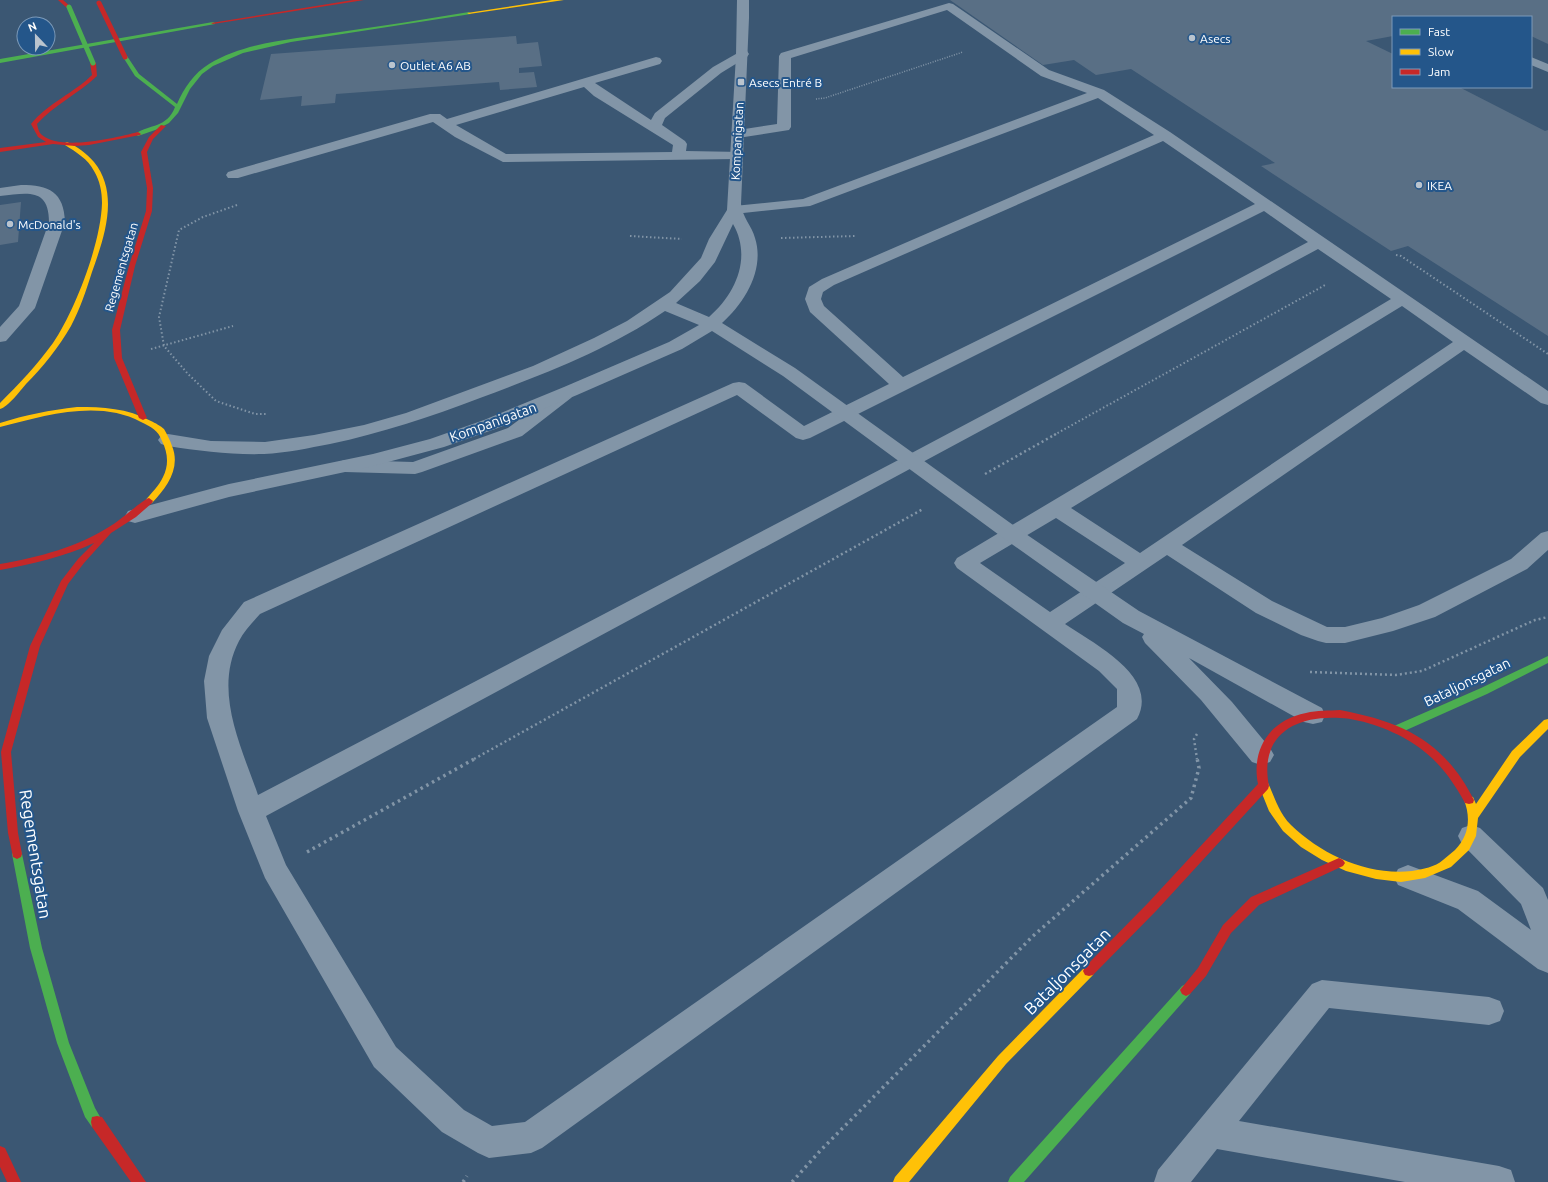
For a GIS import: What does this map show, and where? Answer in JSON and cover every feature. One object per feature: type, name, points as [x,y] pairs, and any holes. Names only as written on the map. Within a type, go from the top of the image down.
[{"type":"main road","points":[[60,0],[69,7],[93,63],[95,74],[88,84],[40,115],[34,124],[37,133],[43,138],[67,144],[119,138],[144,133],[164,126]]},
{"type":"main road","points":[[0,62],[179,28],[362,0]]},
{"type":"main road","name":"Regementsgatan","points":[[143,418],[118,358],[116,330],[130,272],[149,211],[150,188],[144,152],[151,138],[177,113],[183,92],[200,73],[211,65],[242,53],[305,39],[562,0]]},
{"type":"main road","points":[[99,2],[125,57],[137,75],[178,107]]},
{"type":"main road","points":[[70,33],[122,24]]},
{"type":"main road","points":[[0,150],[56,142]]},
{"type":"main road","points":[[0,407],[37,369],[58,341],[73,317],[103,226],[106,194],[103,182],[90,158],[67,144]]},
{"type":"main road","points":[[0,426],[34,415],[65,410],[95,409],[121,411],[143,418],[158,428],[168,440],[172,463],[161,488],[136,516],[107,534],[74,550],[45,559],[0,567]]},
{"type":"main road","name":"Regementsgatan","points":[[107,534],[81,561],[64,583],[35,646],[6,752],[13,833],[36,948],[63,1043],[90,1112],[139,1182]]},
{"type":"main road","name":"Bataljonsgatan","points":[[1398,729],[1484,691],[1548,659]]},
{"type":"main road","points":[[1472,826],[1468,798],[1458,779],[1439,757],[1421,743],[1398,729],[1362,717],[1340,714],[1313,715],[1295,720],[1278,730],[1268,740],[1262,755],[1262,787],[1275,812],[1299,838],[1314,850],[1339,863],[1379,875],[1408,877],[1439,870],[1458,857],[1472,826],[1516,754],[1548,723]]},
{"type":"main road","name":"Bataljonsgatan","points":[[900,1182],[1002,1060],[1152,907],[1262,787]]},
{"type":"main road","points":[[1016,1182],[1202,972],[1227,929],[1255,901],[1339,863]]},
{"type":"main road","points":[[0,1153],[14,1182]]},
{"type":"street","name":"Kompanigatan","points":[[168,440],[211,447],[265,448],[314,441],[366,430],[413,417],[539,370],[633,325],[665,304],[694,278],[709,259],[717,239],[734,210],[743,54],[743,0]]},
{"type":"street","points":[[738,134],[784,127],[785,56],[949,6],[1045,73],[1099,93],[1165,135],[1548,399]]},
{"type":"street","points":[[659,130],[655,125],[660,116],[716,70],[743,54]]},
{"type":"street","points":[[446,124],[656,61]]},
{"type":"street","points":[[1532,61],[1548,68]]},
{"type":"street","points":[[586,82],[599,93],[680,144],[678,156]]},
{"type":"street","points":[[136,516],[186,500],[258,483],[345,466],[415,468],[515,432],[565,394],[683,341],[712,324],[730,305],[744,284],[751,259],[749,238],[734,210],[806,203],[1099,93]]},
{"type":"street","points":[[233,175],[435,117],[503,158],[737,155]]},
{"type":"street","points":[[902,386],[816,308],[813,299],[815,290],[828,282],[1165,135]]},
{"type":"street","points":[[0,192],[36,190],[50,195],[56,204],[58,213],[57,222],[27,308],[0,338]]},
{"type":"street","points":[[1265,204],[803,434],[739,387],[252,608],[230,636],[221,656],[216,681],[219,718],[251,811],[275,870],[385,1057],[453,1121],[489,1142],[531,1137],[1128,712],[1132,694],[1126,683],[1107,666],[1050,623],[965,563],[1402,299]]},
{"type":"street","points":[[251,811],[913,460],[1319,242]]},
{"type":"street","points":[[665,304],[712,324],[789,372],[913,460],[1013,535],[1132,617],[1262,686],[1313,715]]},
{"type":"street","points":[[1050,623],[1464,342]]},
{"type":"street","points":[[1057,508],[1140,563]]},
{"type":"street","points":[[1167,545],[1264,607],[1326,635],[1345,635],[1385,625],[1427,611],[1519,564],[1548,538]]},
{"type":"street","points":[[1132,617],[1191,673],[1227,711],[1262,755]]},
{"type":"street","points":[[1472,826],[1533,897],[1548,940]]},
{"type":"street","points":[[1408,877],[1468,900],[1548,960]]},
{"type":"street","points":[[1170,1182],[1322,994],[1489,1011]]},
{"type":"street","points":[[1210,1132],[1499,1182]]},
{"type":"path","points":[[784,101],[825,98],[999,40]]},
{"type":"path","points":[[238,204],[202,217],[179,230],[167,276],[159,317],[164,346],[188,374],[216,401],[255,414],[270,415]]},
{"type":"path","points":[[749,238],[859,235]]},
{"type":"path","points":[[630,236],[717,239]]},
{"type":"path","points":[[275,870],[1356,268]]},
{"type":"path","points":[[164,346],[233,326]]},
{"type":"path","points":[[1262,686],[1284,671],[1396,674],[1422,671],[1535,620],[1548,617]]},
{"type":"path","points":[[792,1182],[820,1151],[1033,936],[1191,798],[1199,768],[1194,739],[1204,723],[1227,711]]},
{"type":"building","name":"IKEA","points":[[950,0],[1548,0],[1548,44],[1532,36],[1532,16],[1392,16],[1392,36],[1366,41],[1392,54],[1392,88],[1461,88],[1545,131],[1548,130],[1548,336],[1408,246],[1391,251],[1261,166],[1275,163],[1131,69],[1096,75],[1074,60],[1043,65]]},
{"type":"building","points":[[516,36],[517,44],[538,42],[542,66],[519,68],[519,73],[534,72],[537,87],[500,90],[499,82],[336,94],[335,103],[301,106],[302,96],[260,100],[271,54]]},
{"type":"building","name":"McDonald's","points":[[21,202],[18,242],[0,245],[0,205]]},
{"type":"traffic: fast","points":[[69,7],[93,63]]},
{"type":"traffic: fast","points":[[178,107],[187,89],[200,73],[211,65],[241,52],[257,47],[291,41],[469,13]]},
{"type":"traffic: fast","points":[[0,61],[213,23]]},
{"type":"traffic: fast","points":[[125,57],[137,75],[178,107],[176,113],[167,122],[156,128],[138,134]]},
{"type":"traffic: fast","points":[[1398,729],[1484,691],[1548,659]]},
{"type":"traffic: fast","points":[[17,854],[36,948],[63,1043],[90,1112],[97,1122]]},
{"type":"traffic: fast","points":[[1015,1182],[1186,990]]},
{"type":"traffic: slow","points":[[469,13],[562,0]]},
{"type":"traffic: slow","points":[[0,407],[42,363],[67,326],[80,297],[100,238],[104,220],[105,202],[103,185],[97,170],[85,156],[67,144]]},
{"type":"traffic: slow","points":[[0,425],[56,412],[97,409],[117,411],[135,416],[151,424],[158,428],[163,435],[171,455],[171,463],[170,470],[164,483],[149,501]]},
{"type":"traffic: slow","points":[[1473,817],[1516,754],[1548,723]]},
{"type":"traffic: slow","points":[[1264,786],[1270,803],[1287,828],[1305,843],[1326,857],[1350,868],[1376,875],[1401,877],[1425,874],[1447,864],[1465,847],[1473,824],[1473,812],[1469,800]]},
{"type":"traffic: slow","points":[[900,1182],[1002,1060],[1089,971]]},
{"type":"traffic: jam","points":[[60,0],[69,7]]},
{"type":"traffic: jam","points":[[213,23],[362,0]]},
{"type":"traffic: jam","points":[[99,3],[125,57]]},
{"type":"traffic: jam","points":[[93,63],[95,75],[80,88],[48,110],[34,124],[38,134],[50,142],[75,145],[103,142],[138,134]]},
{"type":"traffic: jam","points":[[143,418],[118,358],[116,330],[132,266],[149,211],[150,188],[144,152],[151,138],[163,126]]},
{"type":"traffic: jam","points":[[0,150],[56,142]]},
{"type":"traffic: jam","points":[[0,567],[41,559],[80,546],[116,527],[149,501]]},
{"type":"traffic: jam","points":[[17,854],[13,833],[6,752],[35,646],[64,583],[81,561],[107,534]]},
{"type":"traffic: jam","points":[[1340,714],[1361,718],[1380,724],[1399,731],[1416,740],[1432,751],[1447,765],[1459,781],[1469,800]]},
{"type":"traffic: jam","points":[[1264,786],[1262,775],[1264,754],[1267,744],[1280,728],[1289,722],[1300,718],[1315,715],[1340,714]]},
{"type":"traffic: jam","points":[[1089,971],[1152,907],[1262,787]]},
{"type":"traffic: jam","points":[[1186,990],[1202,972],[1227,929],[1255,901],[1339,863]]},
{"type":"traffic: jam","points":[[97,1122],[139,1182]]},
{"type":"traffic: jam","points":[[0,1153],[14,1182]]},
{"type":"place","name":"Asecs","points":[[1192,38]]},
{"type":"place","name":"Outlet A6 AB","points":[[392,65]]},
{"type":"place","name":"Asecs Entré B","points":[[741,82]]},
{"type":"place","name":"IKEA","points":[[1419,185]]},
{"type":"place","name":"McDonald's","points":[[10,224]]}]
